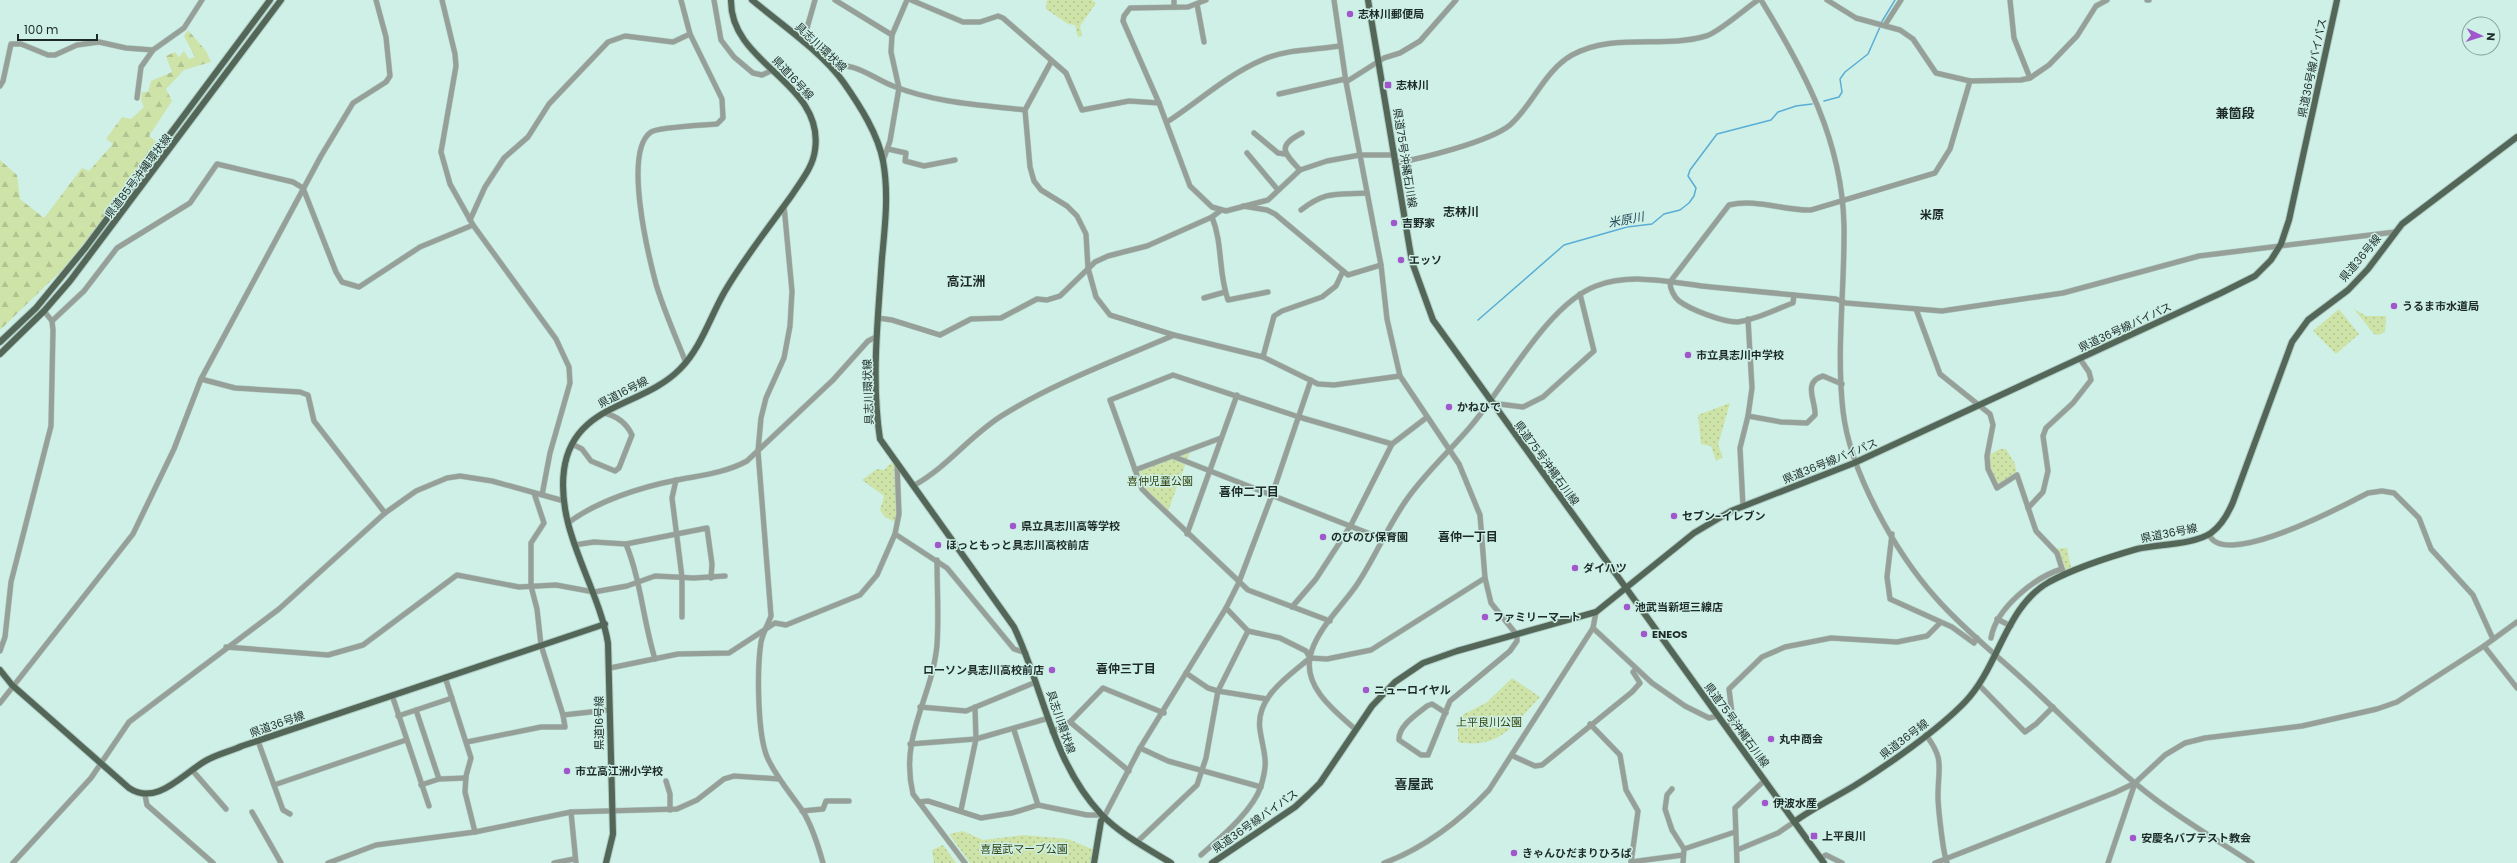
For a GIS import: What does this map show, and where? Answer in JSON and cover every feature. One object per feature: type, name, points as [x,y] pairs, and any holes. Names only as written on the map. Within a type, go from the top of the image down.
[{"type":"main road","name":"県道85号沖縄環状線","points":[[0,342],[36,308],[82,252],[270,0]]},
{"type":"main road","name":"県道85号沖縄環状線","points":[[0,354],[44,311],[92,253],[281,0]]},
{"type":"main road","name":"県道16号線","points":[[606,863],[613,834],[609,710],[610,668],[605,624],[594,592],[574,544],[564,501],[564,472],[572,444],[588,422],[665,381],[686,363],[698,346],[740,266],[784,206],[813,160],[816,137],[808,109],[773,70],[739,36],[731,12],[731,0]]},
{"type":"main road","name":"具志川環状線","points":[[752,0],[803,42],[844,82],[863,112],[883,161],[887,194],[876,337],[877,416],[880,440],[1014,628],[1026,653],[1049,718],[1052,732],[1066,765],[1103,816],[1137,842],[1171,863]]},
{"type":"main road","name":"県道75号沖縄石川線","points":[[1368,0],[1412,262],[1427,307],[1440,332],[1822,860]]},
{"type":"main road","name":"県道36号線バイパス","points":[[1212,863],[1295,807],[1308,795],[1320,783],[1355,729],[1386,690],[1423,663],[1456,651],[1596,612],[1694,533],[1718,517],[1854,463],[2080,359],[2254,276],[2271,260],[2281,244],[2297,188],[2337,0]]},
{"type":"main road","name":"県道36号線","points":[[1794,822],[1880,769],[1926,735],[1962,705],[1978,686],[2027,600],[2035,592],[2063,572],[2137,549],[2209,534],[2221,524],[2229,512],[2268,411],[2292,342],[2302,326],[2348,290],[2368,269],[2395,232],[2425,205],[2517,137]]},
{"type":"main road","name":"県道36号線","points":[[145,795],[160,791],[208,760],[258,740],[605,624]]},
{"type":"main road","points":[[0,670],[12,685],[100,764],[129,788],[145,795]]},
{"type":"main road","points":[[1094,863],[1103,816]]},
{"type":"street","points":[[137,98],[141,67],[153,50],[184,28],[202,0]]},
{"type":"street","points":[[0,702],[133,534],[174,449],[201,379],[303,188],[353,103],[386,82],[390,76],[386,37],[376,0]]},
{"type":"street","points":[[442,0],[456,54],[456,66],[440,152],[450,184],[473,226],[556,339],[569,367],[570,383],[550,452],[542,495]]},
{"type":"street","points":[[681,0],[690,34],[722,99],[723,118],[717,124],[652,131],[644,139],[640,150],[637,193],[656,284],[686,363]]},
{"type":"street","points":[[714,0],[721,40],[734,57],[753,73],[762,75],[773,70]]},
{"type":"street","points":[[803,42],[814,0]]},
{"type":"street","points":[[835,0],[892,35]]},
{"type":"street","points":[[883,161],[888,149],[899,88],[891,52],[892,35],[908,0]]},
{"type":"street","points":[[911,0],[963,22],[980,22],[998,16],[1003,18],[1051,62],[1066,73],[1082,110],[1128,101],[1159,103]]},
{"type":"street","points":[[1174,0],[1174,7]]},
{"type":"street","points":[[1206,0],[1174,7],[1130,8],[1124,16],[1123,21],[1167,122],[1190,186],[1196,194],[1220,211]]},
{"type":"street","points":[[1334,0],[1346,80],[1381,265],[1387,319],[1400,376],[1426,418],[1459,464],[1480,515],[1485,578],[1491,603],[1517,635],[1517,641],[1510,651],[1450,701],[1446,714],[1428,755],[1422,755],[1399,740],[1398,736],[1404,726],[1427,706],[1432,704],[1446,714]]},
{"type":"street","points":[[1279,94],[1346,80],[1379,61],[1400,53],[1420,41],[1456,0]]},
{"type":"street","points":[[1396,163],[1426,158],[1499,132],[1510,124],[1552,72],[1572,55],[1619,41],[1666,41],[1707,36],[1759,0],[1804,72],[1820,108],[1837,161],[1842,202],[1842,384],[1844,418],[1854,463],[1892,534],[1929,590],[1977,638],[2135,783],[2176,813],[2252,863]]},
{"type":"street","points":[[1827,0],[1856,18],[1900,30],[1913,39],[1936,73],[1970,82],[2021,80],[2030,78],[2049,65],[2076,36],[2096,6],[2107,0]]},
{"type":"street","points":[[1882,25],[1901,0]]},
{"type":"street","points":[[2010,0],[2014,38],[2030,78]]},
{"type":"street","points":[[1195,3],[1204,42]]},
{"type":"street","points":[[470,220],[485,187],[504,158],[528,138],[549,104],[608,42],[625,36],[673,42],[690,34]]},
{"type":"street","points":[[0,86],[3,81],[11,44],[21,44],[48,55],[55,56],[77,45],[99,42],[126,48],[153,50]]},
{"type":"street","points":[[1167,122],[1235,74],[1262,59],[1291,51],[1340,46]]},
{"type":"street","points":[[1051,62],[1025,110],[1030,167],[1034,181],[1041,190],[1067,206],[1078,216],[1086,234],[1088,268],[1096,297],[1110,315],[1174,335],[1263,357],[1311,380],[1334,385],[1400,376]]},
{"type":"street","points":[[831,68],[843,65],[856,68],[899,88],[956,104],[1025,110]]},
{"type":"street","points":[[1794,295],[1793,303],[1748,319],[1731,322],[1700,312],[1678,300],[1670,288],[1670,282],[1729,205],[1748,202],[1802,211],[1842,202],[1934,173],[1950,149],[1970,82]]},
{"type":"street","points":[[1254,133],[1278,152],[1285,154],[1300,170]]},
{"type":"street","points":[[1285,154],[1284,149],[1289,140],[1302,133]]},
{"type":"street","points":[[888,149],[906,153],[905,161],[924,166],[955,160]]},
{"type":"street","points":[[1247,153],[1278,190]]},
{"type":"street","points":[[878,318],[892,320],[940,335],[971,319],[1001,318],[1037,299],[1047,300],[1060,296],[1088,268],[1108,256],[1147,246],[1212,217],[1220,211],[1268,200],[1300,170],[1327,160],[1360,155],[1395,156]]},
{"type":"street","points":[[52,321],[84,291],[117,248],[190,202],[217,164],[293,182],[303,188],[336,272],[342,282],[359,287],[420,247],[473,226]]},
{"type":"street","points":[[1301,210],[1316,198],[1325,195],[1367,193]]},
{"type":"street","points":[[784,206],[792,291],[790,326],[784,358],[766,398],[761,418],[758,451],[771,616],[762,641],[759,675],[762,737],[767,758],[779,779],[802,811],[818,845],[822,863]]},
{"type":"street","points":[[1241,206],[1267,210],[1275,214],[1348,275],[1381,265]]},
{"type":"street","points":[[1212,217],[1218,233],[1221,278],[1228,300],[1233,301],[1268,292]]},
{"type":"street","points":[[1355,729],[1337,713],[1321,695],[1311,676],[1310,658],[1318,637],[1364,574],[1406,500],[1490,402],[1548,324],[1580,294],[1595,286],[1617,280],[1644,279],[1836,299],[1842,302],[1942,311],[2063,293],[2199,256],[2281,244],[2395,232]]},
{"type":"street","points":[[1263,357],[1274,316],[1282,310],[1322,297],[1336,286],[1343,271]]},
{"type":"street","points":[[1204,298],[1225,292]]},
{"type":"street","points":[[1490,402],[1523,407],[1543,397],[1594,351],[1580,294]]},
{"type":"street","points":[[1916,309],[1940,374],[1990,414],[1993,425],[1987,456],[1988,469],[1997,488],[2017,475],[2036,531],[2057,553],[2063,572],[2036,579],[1997,619],[1991,638]]},
{"type":"street","points":[[0,651],[5,637],[11,582],[51,426],[54,330],[52,321],[44,311]]},
{"type":"street","points":[[1743,506],[1740,448],[1748,416],[1752,388],[1748,319]]},
{"type":"street","points":[[913,486],[950,461],[979,431],[1004,414],[1062,384],[1174,335]]},
{"type":"street","points":[[568,523],[584,511],[676,480],[731,470],[748,461],[832,380],[868,341],[876,337]]},
{"type":"street","points":[[2028,508],[2043,492],[2048,471],[2043,436],[2046,428],[2073,403],[2091,380],[2089,372],[2080,359]]},
{"type":"street","points":[[1330,621],[1248,590],[1187,534],[1142,489],[1110,400],[1173,375],[1237,395],[1299,417],[1392,444]]},
{"type":"street","points":[[1748,416],[1781,422],[1807,423],[1815,415],[1811,391],[1813,383],[1823,376],[1842,384]]},
{"type":"street","points":[[201,379],[235,388],[300,392],[308,395],[314,421],[385,513]]},
{"type":"street","points":[[919,802],[928,801],[961,810],[981,818],[1012,813],[1038,804],[1087,815],[1103,816],[1129,771],[1140,748],[1164,713],[1186,673],[1226,608],[1239,582],[1272,495],[1311,380]]},
{"type":"street","points":[[1187,534],[1211,472],[1237,395]]},
{"type":"street","points":[[572,444],[582,449],[591,461],[615,471],[619,468],[632,435],[628,426],[614,415],[604,413]]},
{"type":"street","points":[[1292,607],[1316,579],[1351,525],[1392,444],[1426,418]]},
{"type":"street","points":[[1135,470],[1222,438]]},
{"type":"street","points":[[1172,456],[1351,525],[1383,539]]},
{"type":"street","points":[[610,668],[691,653],[729,652],[775,624],[786,625],[860,595],[877,575],[896,534],[899,514],[897,463]]},
{"type":"street","points":[[13,863],[66,807],[100,764],[128,722],[226,647],[279,609],[385,513],[416,491],[447,478],[460,476],[492,482],[564,501]]},
{"type":"street","points":[[676,480],[672,498],[682,577],[682,617]]},
{"type":"street","points":[[2209,534],[2218,542],[2241,544],[2283,534],[2368,494],[2382,491],[2394,493],[2419,518],[2431,549],[2472,595],[2493,639]]},
{"type":"street","points":[[467,742],[541,727],[565,727],[563,715],[541,645],[532,586],[531,543],[544,522],[534,493]]},
{"type":"street","points":[[574,544],[594,542],[626,544],[660,539],[676,533],[709,529],[712,564],[711,578]]},
{"type":"street","points":[[896,534],[947,568],[1014,649],[1026,653]]},
{"type":"street","points":[[1892,534],[1887,577],[1890,599],[1940,623],[1952,627],[1974,643],[1977,638]]},
{"type":"street","points":[[626,544],[639,582],[649,638],[655,659]]},
{"type":"street","points":[[937,560],[936,646],[929,684],[920,708],[910,744],[910,780],[913,794],[966,863]]},
{"type":"street","points":[[226,647],[328,655],[363,646],[457,575],[519,587],[556,585],[594,592],[639,582],[655,576],[711,578],[725,576]]},
{"type":"street","points":[[1201,855],[1232,826],[1257,795],[1261,787],[1267,759],[1260,728],[1267,699],[1288,676],[1310,658],[1327,659],[1372,650],[1485,578]]},
{"type":"street","points":[[1226,608],[1248,631],[1280,638],[1306,651],[1310,658]]},
{"type":"street","points":[[1384,863],[1401,857],[1472,807],[1489,790],[1513,756],[1593,628],[1596,612]]},
{"type":"street","points":[[1997,619],[2011,626]]},
{"type":"street","points":[[1935,863],[1946,861],[2135,783],[2165,755],[2190,742],[2302,726],[2377,709],[2397,702],[2484,646],[2517,622]]},
{"type":"street","points":[[1727,728],[1733,721],[1730,689],[1762,657],[1785,647],[1831,638],[1897,642],[1927,636],[1940,623]]},
{"type":"street","points":[[1593,628],[1652,683],[1685,706],[1708,718],[1718,716]]},
{"type":"street","points":[[1137,842],[1197,785],[1202,771],[1218,691],[1248,631]]},
{"type":"street","points":[[2484,646],[2517,688]]},
{"type":"street","points":[[1513,756],[1535,766],[1542,765],[1590,724],[1632,692],[1640,682],[1633,672],[1636,669]]},
{"type":"street","points":[[1186,673],[1208,688],[1267,699]]},
{"type":"street","points":[[445,677],[471,758],[466,778],[465,792],[475,832]]},
{"type":"street","points":[[920,708],[966,711],[1036,682]]},
{"type":"street","points":[[1978,686],[2025,732],[2036,724],[2053,707]]},
{"type":"street","points":[[1052,732],[1070,722],[1102,688],[1164,713]]},
{"type":"street","points":[[392,695],[429,806]]},
{"type":"street","points":[[398,716],[452,698]]},
{"type":"street","points":[[961,810],[976,738],[974,707]]},
{"type":"street","points":[[416,710],[439,779]]},
{"type":"street","points":[[563,715],[609,710]]},
{"type":"street","points":[[910,744],[976,738],[1014,730],[1049,718]]},
{"type":"street","points":[[1070,722],[1129,771]]},
{"type":"street","points":[[1590,724],[1620,755],[1626,790],[1638,811],[1631,862],[1683,855]]},
{"type":"street","points":[[1014,730],[1038,804]]},
{"type":"street","points":[[1926,735],[1938,756],[1941,765],[1938,797],[1946,861]]},
{"type":"street","points":[[258,740],[283,810],[290,814]]},
{"type":"street","points":[[274,785],[406,740]]},
{"type":"street","points":[[1140,748],[1168,761],[1261,787]]},
{"type":"street","points":[[192,770],[226,809]]},
{"type":"street","points":[[328,863],[376,845],[475,832],[571,812],[670,810],[697,800],[724,779],[734,776],[779,779]]},
{"type":"street","points":[[422,785],[439,779],[466,778]]},
{"type":"street","points":[[1737,863],[1735,832],[1736,808],[1765,780]]},
{"type":"street","points":[[666,781],[670,794],[670,810]]},
{"type":"street","points":[[2108,863],[2135,783]]},
{"type":"street","points":[[1672,789],[1667,795],[1665,809],[1672,830],[1684,849],[1683,863]]},
{"type":"street","points":[[145,795],[147,805],[213,863]]},
{"type":"street","points":[[802,811],[823,809],[826,801],[849,801]]},
{"type":"street","points":[[252,812],[281,863]]},
{"type":"street","points":[[554,863],[575,861],[571,812]]},
{"type":"street","points":[[1737,850],[1778,833],[1794,822]]},
{"type":"street","points":[[1684,849],[1735,832]]},
{"type":"street","points":[[1822,860],[1826,855],[1842,863]]},
{"type":"green space","points":[[1047,0],[1092,0],[1096,3],[1080,26],[1082,36],[1078,37],[1075,25],[1068,24],[1046,9]]},
{"type":"green space","points":[[188,30],[206,51],[211,62],[184,70],[166,89],[172,101],[149,136],[161,145],[64,268],[0,330],[0,160],[17,175],[20,199],[44,218],[82,168],[89,171],[113,144],[106,139],[122,117],[131,119],[144,107],[141,100],[142,92],[148,92],[151,81],[172,72],[166,56],[175,52],[179,57],[184,51],[189,59],[195,57],[184,36]]},
{"type":"green space","points":[[2339,309],[2359,334],[2336,354],[2313,331]]},
{"type":"green space","points":[[2354,309],[2366,316],[2386,316],[2385,332],[2378,335],[2374,334]]},
{"type":"green space","points":[[1730,403],[1718,445],[1723,457],[1716,461],[1711,446],[1701,444],[1698,415]]},
{"type":"green space","name":"喜仲児童公園","points":[[1191,449],[1167,514],[1149,496],[1135,470]]},
{"type":"green space","points":[[2000,449],[2006,449],[2015,464],[2017,475],[1997,488],[1988,469],[1987,456]]},
{"type":"green space","points":[[894,460],[897,523],[885,517],[880,510],[884,496],[862,480],[877,469],[884,470]]},
{"type":"green space","points":[[2067,548],[2072,572],[2064,574],[2054,549]]},
{"type":"green space","name":"上平良川公園","points":[[1512,678],[1540,697],[1514,725],[1505,733],[1496,738],[1485,742],[1458,742],[1458,723],[1464,714],[1486,703]]},
{"type":"green space","name":"喜屋武マーブ公園","points":[[963,831],[983,840],[1023,835],[1068,839],[1094,850],[1092,863],[970,863],[949,834]]},
{"type":"green space","name":"喜屋武マーブ公園","points":[[943,845],[956,863],[934,863],[932,850]]},
{"type":"green space","points":[[1059,849],[1061,863],[1049,863],[1048,850]]},
{"type":"waterway","name":"米原川","points":[[1881,23],[1895,0]]},
{"type":"waterway","name":"米原川","points":[[1824,101],[1839,97],[1842,92],[1840,79],[1845,72],[1868,54],[1880,27]]},
{"type":"waterway","name":"米原川","points":[[1478,320],[1564,245],[1627,227],[1652,224],[1664,214],[1680,210],[1689,203],[1694,196],[1696,188],[1688,176],[1690,170],[1717,134],[1771,120],[1778,112],[1796,106],[1812,104]]},
{"type":"place","name":"志林川郵便局","points":[[1350,14]]},
{"type":"place","name":"志林川","points":[[1388,85]]},
{"type":"place","name":"吉野家","points":[[1394,223]]},
{"type":"place","name":"エッソ","points":[[1401,260]]},
{"type":"place","name":"うるま市水道局","points":[[2394,306]]},
{"type":"place","name":"市立具志川中学校","points":[[1688,355]]},
{"type":"place","name":"かねひで","points":[[1449,407]]},
{"type":"place","name":"セブン-イレブン","points":[[1674,516]]},
{"type":"place","name":"県立具志川高等学校","points":[[1013,526]]},
{"type":"place","name":"のびのび保育園","points":[[1323,537]]},
{"type":"place","name":"ほっともっと具志川高校前店","points":[[938,545]]},
{"type":"place","name":"ダイハツ","points":[[1575,568]]},
{"type":"place","name":"池武当新垣三線店","points":[[1627,607]]},
{"type":"place","name":"ファミリーマート","points":[[1485,617]]},
{"type":"place","name":"ENEOS","points":[[1644,634]]},
{"type":"place","name":"ローソン具志川高校前店","points":[[1052,670]]},
{"type":"place","name":"ニューロイヤル","points":[[1366,690]]},
{"type":"place","name":"丸中商会","points":[[1771,739]]},
{"type":"place","name":"市立高江洲小学校","points":[[567,771]]},
{"type":"place","name":"伊波水産","points":[[1765,803]]},
{"type":"place","name":"上平良川","points":[[1814,836]]},
{"type":"place","name":"安慶名バプテスト教会","points":[[2133,838]]},
{"type":"place","name":"きゃんひだまりひろば","points":[[1514,853]]},
{"type":"district","name":"兼箇段","points":[[2235,113]]},
{"type":"district","name":"志林川","points":[[1461,212]]},
{"type":"district","name":"米原","points":[[1932,215]]},
{"type":"district","name":"高江洲","points":[[966,281]]},
{"type":"district","name":"喜仲二丁目","points":[[1249,492]]},
{"type":"district","name":"喜仲一丁目","points":[[1468,537]]},
{"type":"district","name":"喜仲三丁目","points":[[1126,669]]},
{"type":"district","name":"喜屋武","points":[[1414,784]]}]
